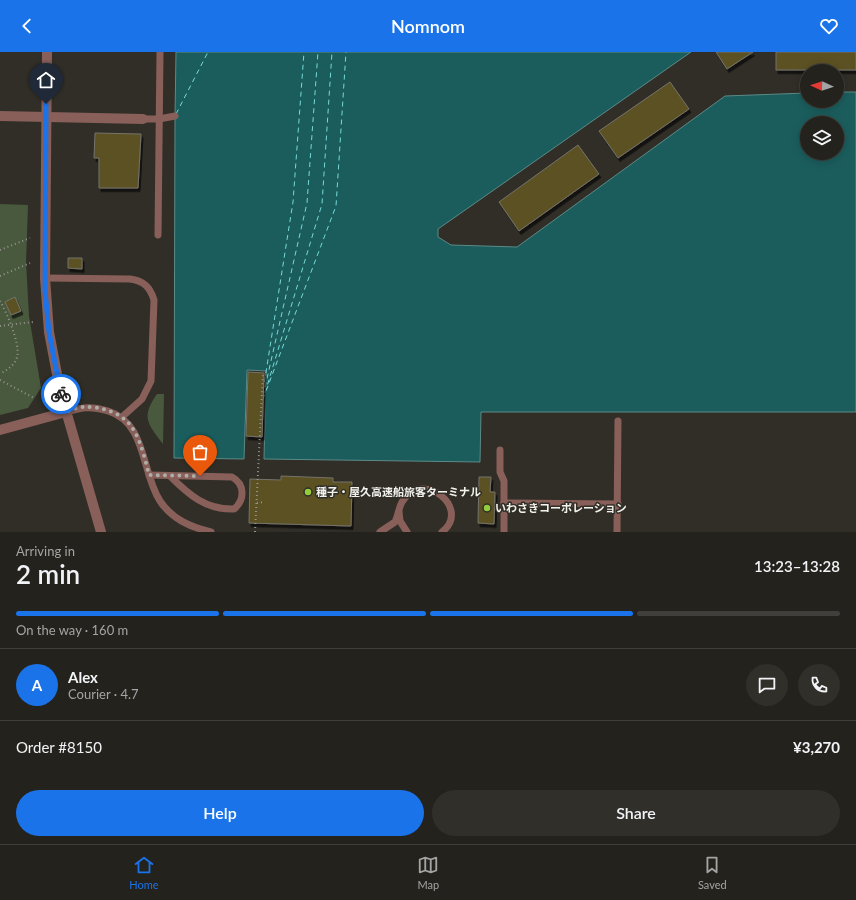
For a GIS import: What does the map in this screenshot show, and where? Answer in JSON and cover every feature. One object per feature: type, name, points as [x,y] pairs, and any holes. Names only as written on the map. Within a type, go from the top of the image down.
[{"type":"street","points":[[48,52],[45,278],[49,332],[66,412],[101,532]]},
{"type":"street","points":[[0,116],[143,119]]},
{"type":"street","points":[[0,430],[66,412]]},
{"type":"lane","points":[[158,235],[160,52]]},
{"type":"lane","points":[[143,119],[159,119],[174,116]]},
{"type":"lane","points":[[45,278],[140,280],[151,291],[154,300],[151,381],[142,399],[122,417]]},
{"type":"lane","points":[[66,412],[84,407],[100,409],[122,417],[131,426],[141,446],[149,475],[160,500],[176,518],[194,528],[210,532]]},
{"type":"lane","points":[[617,532],[618,421]]},
{"type":"lane","points":[[500,450],[504,503],[504,532]]},
{"type":"lane","points":[[149,475],[185,475],[232,478],[239,481],[242,486],[241,500],[239,505],[234,509],[208,506],[189,495],[170,476]]},
{"type":"lane","points":[[380,532],[395,522],[402,502],[407,496],[416,491],[426,489],[437,491],[446,500],[451,513],[450,522],[442,532]]},
{"type":"lane","points":[[504,503],[618,504]]},
{"type":"lane","points":[[399,512],[400,521],[407,532]]},
{"type":"path","points":[[0,250],[30,238]]},
{"type":"path","points":[[0,276],[30,263]]},
{"type":"path","points":[[0,300],[17,346],[17,357],[10,367],[0,374]]},
{"type":"path","points":[[0,326],[33,322]]},
{"type":"path","points":[[256,532],[263,373]]},
{"type":"path","points":[[0,380],[34,398]]},
{"type":"path","points":[[257,503],[264,502]]},
{"type":"green space","points":[[0,204],[28,205],[26,262],[29,316],[41,388],[28,408],[0,415]]},
{"type":"green space","points":[[157,394],[164,394],[163,444],[153,431],[148,420],[149,409]]},
{"type":"water","points":[[176,52],[691,52],[438,229],[438,237],[451,245],[517,247],[725,96],[800,93],[800,108],[844,108],[844,92],[856,92],[856,412],[481,412],[480,462],[264,459],[266,371],[247,370],[244,459],[174,458]]},
{"type":"building","points":[[716,52],[753,52],[727,69]]},
{"type":"building","points":[[776,52],[856,52],[856,70],[844,70],[844,64],[800,64],[800,70],[776,70]]},
{"type":"building","points":[[670,82],[689,109],[618,158],[599,131]]},
{"type":"building","points":[[95,133],[141,134],[138,188],[99,188],[99,158],[94,158]]},
{"type":"building","points":[[578,145],[599,174],[519,231],[499,202]]},
{"type":"building","points":[[68,258],[82,258],[82,269],[68,268]]},
{"type":"building","points":[[15,297],[21,311],[11,315],[5,302]]},
{"type":"building","points":[[248,372],[264,373],[262,437],[246,436]]},
{"type":"building","name":"種子・屋久高速船旅客ターミナル","points":[[281,476],[333,478],[333,482],[352,482],[351,526],[249,523],[250,479],[281,480]]},
{"type":"building","name":"いわさきコーポレーション","points":[[479,477],[491,477],[490,492],[495,492],[494,524],[478,523]]},
{"type":"ferry route","points":[[176,114],[208,52]]},
{"type":"ferry route","points":[[263,391],[293,202],[304,52]]},
{"type":"ferry route","points":[[263,396],[307,203],[318,52]]},
{"type":"ferry route","points":[[265,393],[322,204],[332,52]]},
{"type":"ferry route","points":[[263,399],[336,206],[346,52]]},
{"type":"way so far","points":[[61,394],[66,412],[84,407],[100,409],[115,413],[122,417],[131,426],[141,446],[149,475],[200,476]]},
{"type":"place","name":"種子・屋久高速船旅客ターミナル","points":[[308,492]]},
{"type":"place","name":"いわさきコーポレーション","points":[[487,508]]},
{"type":"route","points":[[46,104],[45,291],[49,332],[61,394]]}]
